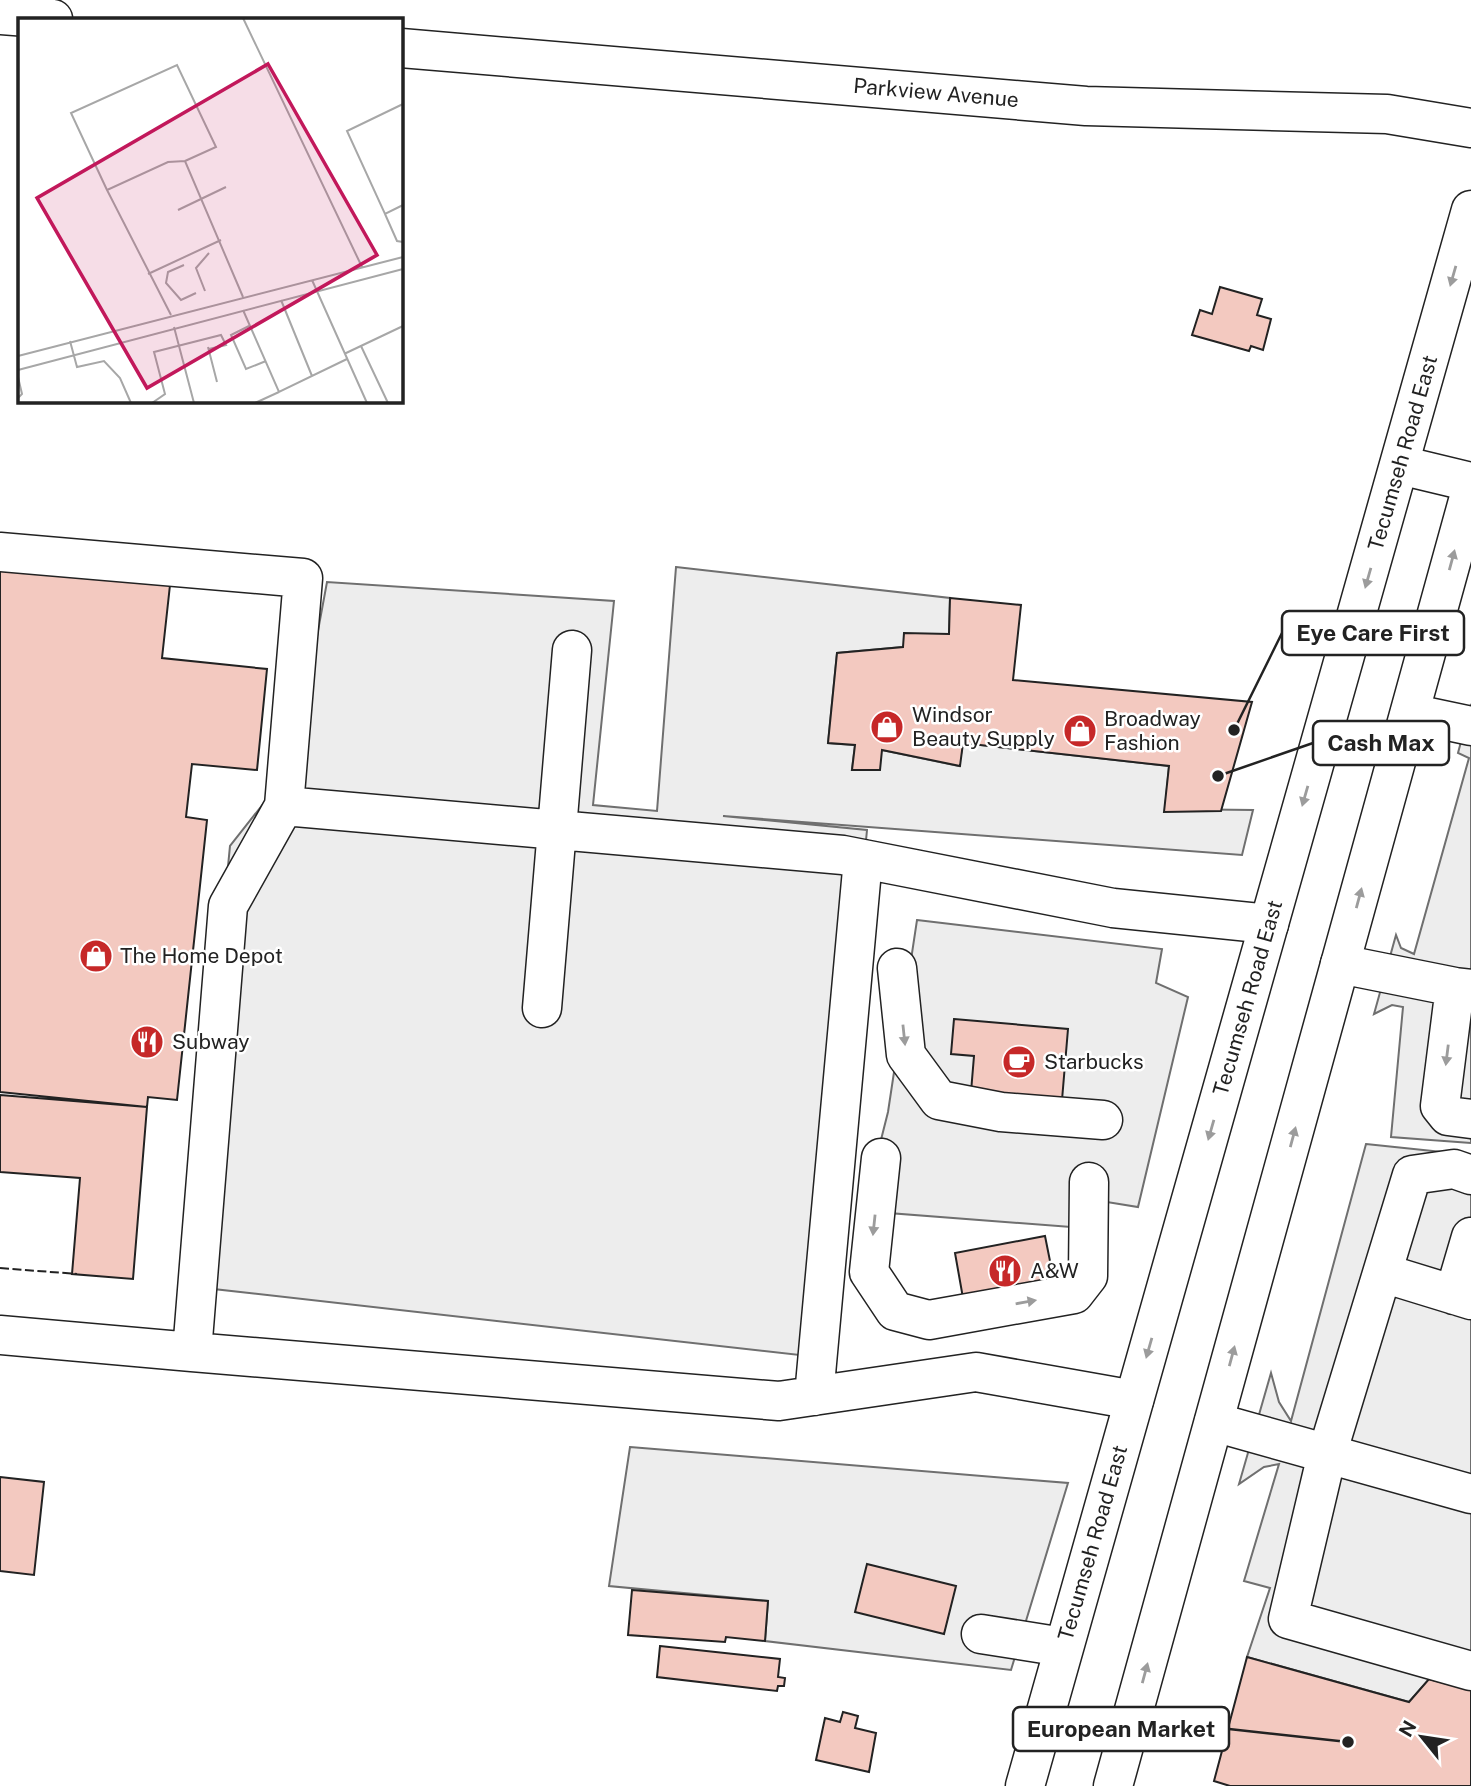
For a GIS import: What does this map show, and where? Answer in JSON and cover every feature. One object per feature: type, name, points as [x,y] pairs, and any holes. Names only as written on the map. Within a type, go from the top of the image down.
[{"type":"main road","points":[[0,15],[40,18]]},
{"type":"main road","name":"Parkview Avenue","points":[[402,48],[1086,106],[1387,114],[1471,128]]},
{"type":"main road","name":"Tecumseh Road East","points":[[1024,1786],[1471,210]]},
{"type":"main road","points":[[1400,465],[1471,482]]},
{"type":"main road","points":[[1113,1786],[1471,490]]},
{"type":"main road","points":[[0,552],[303,578],[284,806],[228,906],[192,1352]]},
{"type":"main road","points":[[542,1008],[572,650]]},
{"type":"main road","points":[[1410,713],[1471,726]]},
{"type":"main road","points":[[284,806],[843,855],[1113,908],[1269,924]]},
{"type":"main road","points":[[814,1396],[863,859]]},
{"type":"main road","points":[[1340,964],[1463,988],[1440,1106],[1448,1115],[1471,1119]]},
{"type":"main road","points":[[897,968],[906,1055],[939,1100],[1001,1112],[1103,1120]]},
{"type":"main road","points":[[881,1158],[869,1272],[895,1311],[929,1320],[1074,1294],[1088,1276],[1089,1182]]},
{"type":"main road","points":[[1471,1175],[1454,1169],[1412,1175],[1328,1454],[1288,1619],[1471,1671]]},
{"type":"main road","points":[[1383,1273],[1462,1297],[1471,1237]]},
{"type":"main road","points":[[0,1335],[779,1401],[976,1371],[1134,1400]]},
{"type":"main road","points":[[1214,1422],[1471,1494]]},
{"type":"main road","points":[[981,1634],[1063,1647]]},
{"type":"shaded area","points":[[676,567],[950,598],[949,634],[903,647],[837,653],[828,743],[855,745],[852,769],[882,750],[959,766],[963,743],[1169,766],[1165,809],[1253,810],[1242,855],[723,816],[867,830],[817,1357],[187,1286],[230,846],[293,766],[327,582],[614,601],[593,805],[657,811]]},
{"type":"shaded area","points":[[1471,704],[1471,1143],[1391,1137],[1403,1007],[1392,1005],[1374,1014],[1396,935],[1401,948],[1414,954],[1469,758],[1458,753]]},
{"type":"shaded area","points":[[917,920],[1162,949],[1156,983],[1188,997],[1138,1207],[1101,1201],[1071,1227],[863,1211],[888,1112]]},
{"type":"shaded area","points":[[1366,1144],[1471,1155],[1471,1690],[1429,1679],[1409,1702],[1247,1657],[1270,1588],[1244,1581],[1279,1464],[1264,1467],[1239,1484],[1271,1373],[1279,1402],[1291,1421]]},
{"type":"shaded area","points":[[630,1447],[1068,1483],[1011,1670],[765,1641],[768,1601],[609,1586]]},
{"type":"building","points":[[1220,287],[1262,299],[1257,315],[1271,319],[1263,350],[1251,346],[1249,351],[1192,335],[1200,310],[1212,314]]},
{"type":"building","name":"The Home Depot","points":[[0,568],[170,585],[162,658],[267,669],[257,770],[192,764],[186,817],[207,820],[177,1100],[148,1097],[147,1107],[0,1092]]},
{"type":"building","points":[[950,598],[1021,605],[1013,680],[1252,702],[1221,811],[1164,812],[1169,766],[963,743],[960,766],[882,750],[880,770],[852,770],[855,745],[828,743],[837,653],[903,647],[904,633],[949,634]]},
{"type":"building","name":"Starbucks","points":[[954,1019],[1068,1029],[1062,1100],[971,1092],[974,1056],[951,1054]]},
{"type":"building","points":[[0,1095],[147,1107],[133,1279],[72,1274],[80,1178],[0,1172]]},
{"type":"building","name":"A&W","points":[[1045,1236],[1054,1281],[963,1298],[955,1253]]},
{"type":"building","points":[[0,1477],[44,1482],[34,1575],[0,1571]]},
{"type":"building","points":[[867,1564],[956,1586],[944,1634],[855,1612]]},
{"type":"building","points":[[632,1590],[768,1601],[765,1641],[726,1637],[725,1642],[628,1635]]},
{"type":"building","points":[[660,1646],[780,1659],[778,1677],[785,1678],[784,1686],[778,1686],[777,1691],[657,1677]]},
{"type":"building","points":[[1247,1657],[1409,1702],[1429,1679],[1471,1690],[1471,1786],[1230,1786],[1214,1781]]},
{"type":"building","points":[[843,1712],[858,1716],[855,1728],[876,1733],[869,1772],[816,1760],[825,1718],[840,1722]]},
{"type":"fence","points":[[0,1268],[77,1274]]},
{"type":"place","name":"Windsor Beauty Supply","points":[[887,727]]},
{"type":"place","name":"Eye Care First","points":[[1234,730]]},
{"type":"place","name":"Broadway Fashion","points":[[1080,731]]},
{"type":"place","name":"Cash Max","points":[[1218,776]]},
{"type":"place","name":"The Home Depot","points":[[96,956]]},
{"type":"place","name":"Subway","points":[[147,1042]]},
{"type":"place","name":"Starbucks","points":[[1019,1062]]},
{"type":"place","name":"A&W","points":[[1005,1271]]},
{"type":"place","name":"European Market","points":[[1348,1742]]}]
